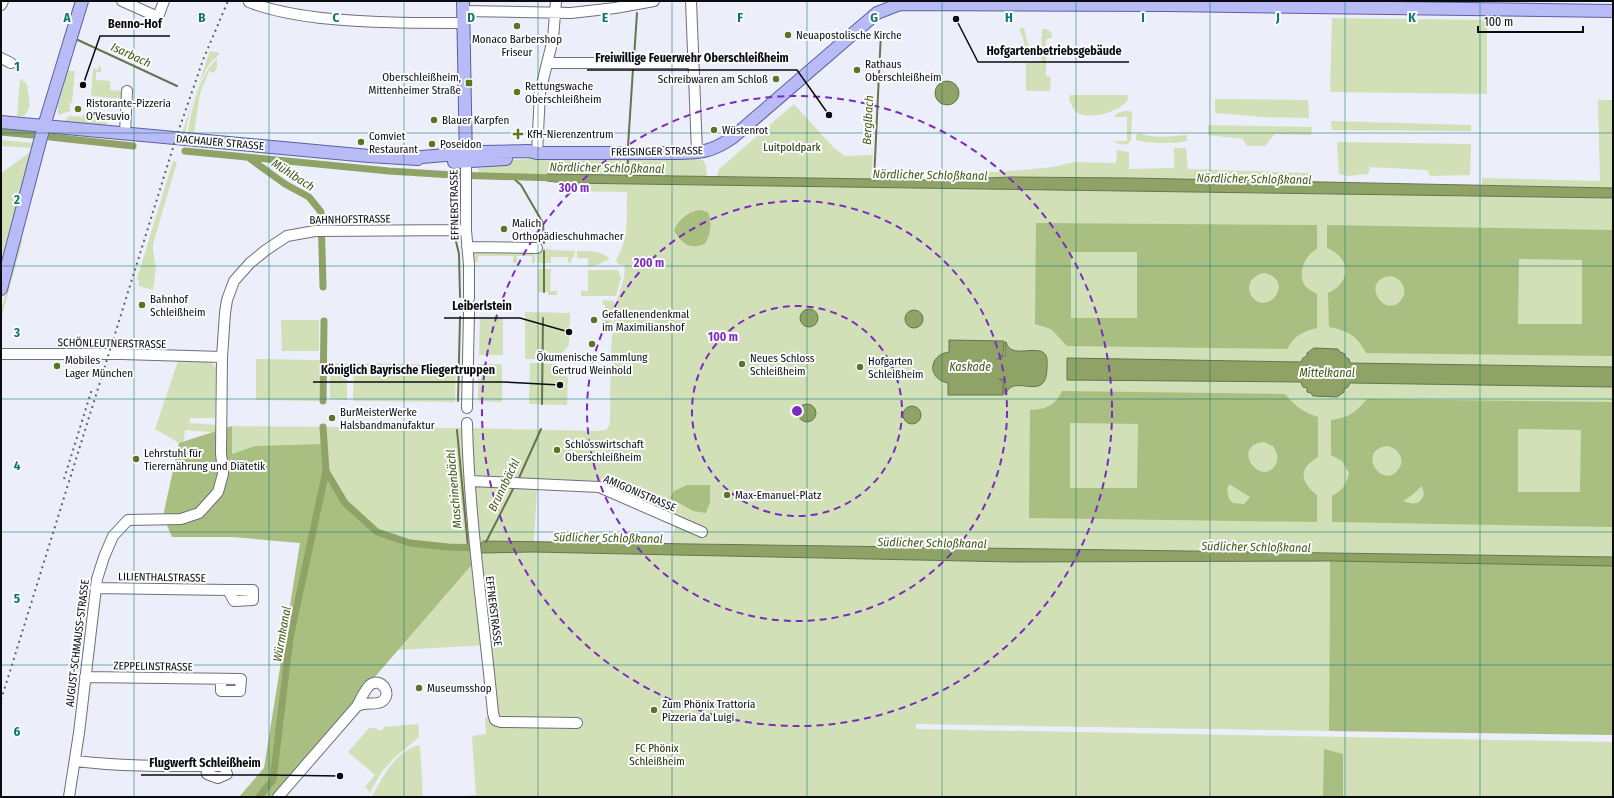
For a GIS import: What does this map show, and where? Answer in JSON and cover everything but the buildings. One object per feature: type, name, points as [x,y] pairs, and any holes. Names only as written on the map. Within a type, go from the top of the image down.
[{"type":"main road","points":[[1,289],[44,126],[82,1]]},
{"type":"main road","name":"FREISINGER STRASSE","points":[[466,162],[513,151],[528,151],[537,153],[698,152],[714,149],[732,138],[877,13],[883,5],[997,2],[1613,11]]},
{"type":"main road","points":[[463,6],[466,162]]},
{"type":"main road","name":"DACHAUER STRASSE","points":[[1,122],[369,156],[466,162]]},
{"type":"street","points":[[1,5],[3,1]]},
{"type":"street","points":[[122,1],[158,17],[164,1]]},
{"type":"street","points":[[537,153],[540,92],[548,63],[556,14],[556,1]]},
{"type":"street","points":[[463,6],[556,14],[615,8],[654,1]]},
{"type":"street","points":[[691,1],[698,152]]},
{"type":"street","points":[[249,2],[268,10],[340,20],[392,24],[464,24]]},
{"type":"street","points":[[1,58],[11,63]]},
{"type":"street","points":[[548,63],[693,63]]},
{"type":"street","points":[[125,133],[127,91]]},
{"type":"street","name":"EFFNERSTRASSE","points":[[466,162],[462,230],[470,265],[469,298]]},
{"type":"street","name":"BAHNHOFSTRASSE","points":[[222,357],[225,313],[229,293],[234,281],[250,264],[278,241],[287,236],[327,230],[462,230]]},
{"type":"street","name":"EFFNERSTRASSE","points":[[467,247],[537,248]]},
{"type":"street","points":[[467,408],[469,312]]},
{"type":"street","name":"SCHÖNLEUTNERSTRASSE","points":[[1,354],[122,354],[222,357]]},
{"type":"street","name":"AUGUST-SCHMAUSS-STRASSE","points":[[69,797],[75,762],[95,588],[104,557],[113,536],[128,520],[181,519],[199,512],[218,492],[223,474],[221,453],[222,357]]},
{"type":"street","name":"EFFNERSTRASSE","points":[[467,423],[476,555],[495,720],[501,722],[577,722]]},
{"type":"street","name":"AMIGONISTRASSE","points":[[470,481],[599,487],[702,532]]},
{"type":"street","name":"LILIENTHALSTRASSE","points":[[95,588],[228,590]]},
{"type":"street","name":"ZEPPELINSTRASSE","points":[[85,677],[221,679]]},
{"type":"street","points":[[278,797],[356,706]]},
{"type":"street","points":[[75,762],[112,765],[206,766]]},
{"type":"green space","points":[[1332,18],[1487,20],[1487,94],[1330,92]]},
{"type":"green space","points":[[1019,28],[1024,28],[1030,52],[1041,52],[1042,29],[1046,29],[1051,32],[1052,38],[1046,39],[1046,76],[1051,77],[1050,91],[1026,91],[1026,63],[1041,63],[1041,56],[1026,56],[1024,41]]},
{"type":"green space","points":[[210,51],[219,53],[210,63],[197,89]]},
{"type":"green space","points":[[217,59],[217,67],[214,73],[209,71],[200,93],[194,134],[188,133],[191,114],[197,93],[205,74]]},
{"type":"green space","points":[[99,66],[101,67],[101,72],[96,72],[96,80],[110,81],[110,90],[125,91],[125,99],[91,96],[93,68],[97,70]]},
{"type":"green space","points":[[68,71],[75,71],[72,103],[70,103],[70,111],[58,115],[58,106]]},
{"type":"green space","points":[[20,79],[27,84],[30,106],[24,116],[17,116]]},
{"type":"green space","points":[[196,92],[185,134],[182,133]]},
{"type":"green space","points":[[1070,95],[1126,95],[1129,97],[1126,102],[1113,111],[1105,114],[1089,116],[1076,112],[1072,107],[1069,98]]},
{"type":"green space","points":[[1215,99],[1308,100],[1309,118],[1262,117],[1215,113]]},
{"type":"green space","points":[[1598,100],[1613,100],[1613,188],[1482,185],[1482,178],[1600,181]]},
{"type":"green space","name":"Luitpoldpark","points":[[794,104],[835,149],[845,156],[873,155],[871,179],[717,176],[719,169]]},
{"type":"green space","points":[[1130,111],[1132,113],[1131,139],[1130,142],[1122,144],[1114,141],[1127,141],[1127,117],[1114,117],[1116,114]]},
{"type":"green space","points":[[83,115],[107,116],[107,125],[65,121],[69,116],[82,117]]},
{"type":"green space","points":[[1331,121],[1471,125],[1471,131],[1332,130]]},
{"type":"green space","points":[[1208,125],[1312,127],[1311,135],[1275,134],[1265,146],[1247,146],[1243,139],[1208,135]]},
{"type":"green space","points":[[1139,133],[1156,137],[1187,135],[1187,140],[1178,143],[1154,143],[1140,141],[1136,140],[1136,135]]},
{"type":"green space","points":[[1,140],[34,143],[32,148],[1,146]]},
{"type":"green space","points":[[1337,142],[1471,144],[1470,175],[1430,176],[1427,170],[1370,167],[1368,174],[1348,176],[1339,174]]},
{"type":"green space","points":[[1174,148],[1186,148],[1188,169],[1310,173],[1310,182],[946,179],[946,175],[950,172],[999,172],[1053,167],[1075,162],[1116,163],[1117,150],[1128,152],[1129,169],[1174,168]]},
{"type":"green space","points":[[32,151],[1,259],[1,173]]},
{"type":"green space","points":[[535,158],[695,158],[703,160],[706,166],[707,176],[547,174],[547,178],[479,175],[478,168],[484,168],[484,163]]},
{"type":"green space","points":[[173,161],[177,162],[153,244],[156,269],[153,290],[139,286],[139,280],[137,279]]},
{"type":"green space","points":[[565,183],[1613,198],[1613,557],[671,543],[676,523],[597,489],[537,488],[534,542],[483,541],[479,548],[448,547],[410,543],[377,532],[345,503],[326,471],[232,454],[232,426],[606,430],[610,424],[613,324],[625,269],[624,265],[618,264],[616,259],[625,235],[627,218],[627,192],[562,191],[562,185]]},
{"type":"green space","points":[[21,239],[23,239],[1,319],[1,311]]},
{"type":"green space","points":[[541,248],[575,251],[574,257],[572,258],[571,263],[568,263],[568,257],[551,257],[551,263],[538,263],[538,251]]},
{"type":"green space","points":[[472,250],[535,251],[535,263],[532,263],[532,256],[517,256],[517,263],[513,263],[513,256],[478,256],[478,262],[474,262]]},
{"type":"green space","points":[[577,251],[599,253],[610,259],[595,266],[588,266],[588,258],[577,258]]},
{"type":"green space","points":[[538,269],[551,269],[550,291],[557,291],[557,295],[548,295],[548,292],[538,292]]},
{"type":"green space","points":[[588,270],[618,270],[621,278],[616,296],[581,296],[581,291],[588,291]]},
{"type":"green space","points":[[603,300],[614,301],[611,328],[609,331],[602,331],[602,309],[605,308],[605,305],[603,305]]},
{"type":"green space","points":[[525,312],[570,313],[569,345],[557,359],[525,359]]},
{"type":"green space","points":[[480,319],[503,319],[503,355],[479,355]]},
{"type":"green space","points":[[281,320],[319,320],[319,351],[282,351]]},
{"type":"green space","points":[[256,359],[320,360],[319,401],[256,400]]},
{"type":"green space","points":[[178,361],[211,362],[216,368],[215,418],[190,418],[189,423],[216,425],[215,451],[211,450],[211,432],[185,430],[184,441],[179,443],[155,429]]},
{"type":"green space","points":[[330,363],[347,363],[347,400],[330,399]]},
{"type":"green space","points":[[354,363],[456,365],[455,402],[353,401]]},
{"type":"green space","points":[[530,363],[556,364],[568,378],[567,405],[529,404]]},
{"type":"green space","points":[[478,364],[502,364],[502,402],[478,401]]},
{"type":"green space","name":"FC Phönix Schleißheim","points":[[533,552],[1014,562],[1330,561],[1329,731],[916,724],[916,729],[1613,742],[1613,797],[450,797],[476,795],[472,736],[486,734],[485,718],[495,714],[488,645],[398,650],[482,553]]},
{"type":"green space","points":[[418,724],[419,737],[393,759],[381,773],[369,794],[369,791],[365,787],[375,775],[348,752],[369,728],[383,730],[383,727]]},
{"type":"green space","points":[[419,745],[423,797],[372,797],[385,773],[397,759],[403,753]]},
{"type":"shaded area","points":[[699,210],[708,212],[710,232],[705,244],[699,246],[687,245],[674,231],[678,223],[684,217]]},
{"type":"shaded area","points":[[1036,223],[1317,225],[1317,249],[1309,256],[1303,265],[1302,276],[1306,287],[1317,294],[1317,328],[1296,337],[1287,349],[1067,346],[1051,329],[1035,324]],"holes":[[[1071,252],[1137,252],[1137,318],[1071,318]],[[1265,273],[1274,278],[1278,284],[1278,290],[1270,301],[1264,303],[1257,301],[1251,295],[1249,287],[1250,283],[1257,275]]]},
{"type":"shaded area","points":[[1327,225],[1613,230],[1613,356],[1366,353],[1359,342],[1347,332],[1329,327],[1328,293],[1341,283],[1345,277],[1346,270],[1341,258],[1335,252],[1327,248]],"holes":[[[1519,259],[1582,260],[1582,324],[1518,324]],[[1391,276],[1395,277],[1401,282],[1404,292],[1401,300],[1395,305],[1388,306],[1382,302],[1375,290],[1376,284],[1381,279]]]},
{"type":"shaded area","points":[[1062,391],[1285,394],[1300,408],[1318,417],[1318,457],[1307,466],[1304,471],[1307,485],[1317,495],[1317,522],[1029,518],[1030,410],[1045,408],[1053,403]],"holes":[[[1070,423],[1138,424],[1137,488],[1070,488]],[[1264,442],[1273,446],[1277,455],[1277,461],[1270,471],[1263,472],[1256,469],[1251,464],[1248,457],[1249,450],[1254,445]],[[1229,484],[1250,497],[1244,504],[1233,503],[1229,499],[1227,489]]]},
{"type":"shaded area","points":[[1367,399],[1613,402],[1613,527],[1332,522],[1332,496],[1344,487],[1349,473],[1342,461],[1331,455],[1331,420],[1347,416],[1363,404]],"holes":[[[1518,429],[1581,430],[1580,492],[1518,492]],[[1388,446],[1392,447],[1400,455],[1400,466],[1392,475],[1385,476],[1375,467],[1372,460],[1373,454],[1378,449]],[[1422,486],[1424,494],[1423,498],[1419,502],[1410,503],[1403,501]]]},
{"type":"shaded area","points":[[232,426],[232,454],[255,446],[325,444],[326,471],[345,503],[377,532],[410,543],[448,547],[479,548],[482,553],[271,797],[239,797],[264,768],[300,543],[232,537],[172,537],[163,516],[179,443]]},
{"type":"shaded area","points":[[687,485],[710,485],[710,502],[706,513],[693,511],[670,498],[674,491]]},
{"type":"shaded area","points":[[1330,561],[1613,566],[1613,735],[1329,731]]},
{"type":"shaded area","points":[[1324,749],[1343,754],[1343,797],[1323,797]]},
{"type":"water","points":[[947,81],[952,82],[958,88],[958,98],[952,104],[947,105],[942,104],[936,98],[935,93],[936,88],[942,82]]},
{"type":"water","points":[[547,174],[941,180],[1011,177],[1129,178],[1613,188],[1613,198],[565,183],[547,181]]},
{"type":"water","points":[[809,309],[815,312],[818,318],[815,324],[809,327],[803,324],[800,318],[803,312]]},
{"type":"water","points":[[910,310],[918,310],[923,315],[921,326],[918,328],[910,328],[905,323],[905,315]]},
{"type":"water","name":"Kaskade","points":[[949,340],[1004,341],[1003,356],[1000,356],[997,360],[1000,357],[1005,356],[1005,342],[1013,350],[1041,351],[1045,354],[1047,359],[1045,379],[1041,385],[1015,386],[1010,388],[1006,394],[1004,394],[1004,380],[999,379],[1003,381],[1003,395],[948,395],[948,383],[941,381],[936,377],[933,367],[937,358],[942,354],[949,352]]},
{"type":"water","name":"Mittelkanal","points":[[1314,348],[1338,349],[1340,352],[1345,354],[1345,357],[1349,359],[1350,363],[1613,367],[1613,387],[1350,383],[1348,387],[1344,389],[1344,392],[1337,397],[1313,396],[1311,393],[1307,392],[1307,388],[1303,387],[1301,382],[1067,380],[1067,358],[1301,362],[1303,358],[1307,356],[1307,353]]},
{"type":"water","points":[[803,404],[811,404],[816,409],[814,420],[811,422],[803,422],[798,417],[798,409]]},
{"type":"water","points":[[908,406],[916,406],[921,411],[919,422],[916,424],[908,424],[903,419],[903,411]]},
{"type":"water","points":[[483,541],[1613,557],[1613,566],[1330,561],[1014,562],[533,552],[482,553],[479,548]]},
{"type":"waterway","points":[[634,58],[637,13]]},
{"type":"waterway","name":"Berglbach","points":[[874,180],[881,32]]},
{"type":"waterway","name":"Isarbach","points":[[78,40],[177,86]]},
{"type":"waterway","points":[[628,146],[633,69]]},
{"type":"waterway","points":[[1,132],[32,135]]},
{"type":"waterway","points":[[50,137],[133,146]]},
{"type":"waterway","name":"Nördlicher Schloßkanal","points":[[185,151],[389,171],[453,175],[555,178]]},
{"type":"waterway","name":"Mühlbach","points":[[249,158],[285,184],[309,197],[321,212],[323,287]]},
{"type":"waterway","points":[[627,176],[628,159]]},
{"type":"waterway","name":"Maschinenbächl","points":[[453,175],[453,226]]},
{"type":"waterway","name":"Brunnbächl","points":[[512,177],[521,185],[543,223],[544,243]]},
{"type":"waterway","name":"Maschinenbächl","points":[[454,233],[459,254],[460,297]]},
{"type":"waterway","name":"Brunnbächl","points":[[544,251],[544,292]]},
{"type":"waterway","name":"Maschinenbächl","points":[[458,401],[460,317]]},
{"type":"waterway","name":"Brunnbächl","points":[[542,404],[543,318]]},
{"type":"waterway","name":"Mühlbach","points":[[323,401],[324,321]]},
{"type":"waterway","name":"Südlicher Schloßkanal","points":[[323,427],[326,471],[345,503],[377,532],[410,543],[448,547],[479,548]]},
{"type":"waterway","name":"Brunnbächl","points":[[518,480],[541,429]]},
{"type":"waterway","name":"Maschinenbächl","points":[[457,430],[468,547]]},
{"type":"waterway","name":"Würmkanal","points":[[259,797],[273,780],[290,638],[326,471]]},
{"type":"waterway","name":"Brunnbächl","points":[[486,542],[514,487]]},
{"type":"railway","points":[[1,700],[176,138],[203,60],[228,1]]},
{"type":"railway","points":[[64,479],[92,389]]},
{"type":"place","name":"Hofgartenbetriebsgebäude","points":[[956,19]]},
{"type":"place","name":"Monaco Barbershop Friseur","points":[[517,26]]},
{"type":"place","name":"Neuapostolische Kirche","points":[[788,35]]},
{"type":"place","name":"Rathaus Oberschleißheim","points":[[857,70]]},
{"type":"place","name":"Schreibwaren am Schloß","points":[[776,79]]},
{"type":"place","name":"Oberschleißheim, Mittenheimer Straße","points":[[469,83]]},
{"type":"place","name":"Benno-Hof","points":[[83,85]]},
{"type":"place","name":"Rettungswache Oberschleißheim","points":[[517,92]]},
{"type":"place","name":"Ristorante-Pizzeria O'Vesuvio","points":[[78,109]]},
{"type":"place","name":"Freiwillige Feuerwehr Oberschleißheim","points":[[829,115]]},
{"type":"place","name":"Blauer Karpfen","points":[[434,120]]},
{"type":"place","name":"Wüstenrot","points":[[714,130]]},
{"type":"place","name":"KfH-Nierenzentrum","points":[[518,134]]},
{"type":"place","name":"Comviet Restaurant","points":[[361,142]]},
{"type":"place","name":"Poseidon","points":[[432,144]]},
{"type":"place","name":"Malich Orthopädieschuhmacher","points":[[504,229]]},
{"type":"place","name":"Bahnhof Schleißheim","points":[[142,305]]},
{"type":"place","name":"Gefallenendenkmal im Maximilianshof","points":[[594,320]]},
{"type":"place","name":"Leiberlstein","points":[[569,332]]},
{"type":"place","name":"Ökumenische Sammlung Gertrud Weinhold","points":[[592,344]]},
{"type":"place","name":"Neues Schloss Schleißheim","points":[[742,364]]},
{"type":"place","name":"Mobiles Lager München","points":[[57,366]]},
{"type":"place","name":"Hofgarten Schleißheim","points":[[860,367]]},
{"type":"place","name":"Königlich Bayrische Fliegertruppen","points":[[560,385]]},
{"type":"place","name":"BurMeisterWerke Halsbandmanufaktur","points":[[332,418]]},
{"type":"place","name":"Schlosswirtschaft Oberschleißheim","points":[[557,450]]},
{"type":"place","name":"Lehrstuhl für Tierernährung und Diätetik","points":[[136,459]]},
{"type":"place","name":"Max-Emanuel-Platz","points":[[727,495]]},
{"type":"place","name":"Museumsshop","points":[[419,688]]},
{"type":"place","name":"Zum Phönix Trattoria Pizzeria da Luigi","points":[[654,710]]},
{"type":"place","name":"Flugwerft Schleißheim","points":[[340,776]]}]
